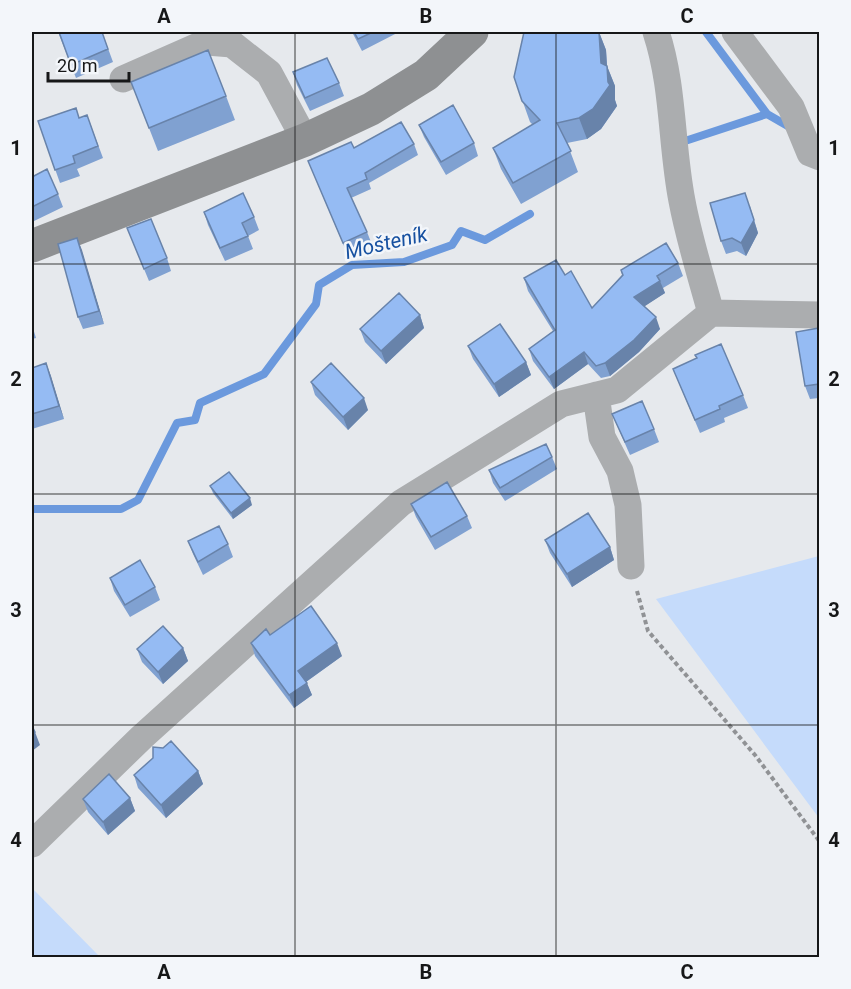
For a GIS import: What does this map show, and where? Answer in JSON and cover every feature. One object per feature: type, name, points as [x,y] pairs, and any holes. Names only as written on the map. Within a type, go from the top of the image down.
[{"type":"street","points":[[32,246],[305,140],[371,109],[426,75],[472,32]]},
{"type":"street","points":[[656,32],[662,49],[682,202],[711,313]]},
{"type":"street","points":[[735,32],[791,107],[810,153],[819,157]]},
{"type":"street","points":[[123,79],[207,42],[232,44],[268,73],[305,140]]},
{"type":"street","points":[[32,844],[142,737],[401,503],[561,404],[617,390],[711,313],[819,315]]},
{"type":"street","points":[[596,395],[602,437],[620,471],[628,506],[631,566]]},
{"type":"path","points":[[631,566],[648,631],[755,755],[819,843]]},
{"type":"shaded area","points":[[820,556],[819,818],[656,599]]},
{"type":"shaded area","points":[[32,888],[100,957],[32,957]]},
{"type":"building","points":[[59,32],[102,32],[108,49],[71,65]]},
{"type":"building","points":[[354,32],[373,32],[358,39]]},
{"type":"building","points":[[524,32],[599,32],[601,63],[607,66],[610,85],[593,109],[579,118],[557,123],[571,151],[513,183],[493,148],[540,120],[522,101],[514,77]]},
{"type":"building","points":[[208,50],[226,96],[149,128],[131,82]]},
{"type":"building","points":[[327,58],[339,83],[305,98],[293,72]]},
{"type":"building","points":[[453,105],[474,143],[441,162],[419,125]]},
{"type":"building","points":[[76,108],[79,118],[87,115],[98,146],[73,156],[75,163],[55,170],[38,121]]},
{"type":"building","points":[[401,122],[414,144],[365,173],[367,179],[347,188],[367,232],[343,243],[308,161],[351,142],[354,148]]},
{"type":"building","points":[[47,169],[58,194],[32,207],[32,177]]},
{"type":"building","points":[[243,193],[254,217],[242,223],[248,236],[220,248],[204,212]]},
{"type":"building","points":[[745,193],[754,220],[741,243],[732,238],[721,241],[710,203]]},
{"type":"building","points":[[151,219],[167,258],[144,269],[127,228]]},
{"type":"building","points":[[77,238],[99,311],[78,317],[58,244]]},
{"type":"building","points":[[666,243],[678,263],[657,276],[660,281],[634,297],[656,317],[634,340],[605,363],[596,366],[584,352],[549,377],[529,349],[555,330],[524,278],[556,260],[565,275],[571,271],[592,308],[623,275],[621,270]]},
{"type":"building","points":[[399,293],[420,315],[381,351],[360,329]]},
{"type":"building","points":[[500,324],[526,362],[494,384],[468,346]]},
{"type":"building","points":[[819,328],[819,384],[805,386],[796,332]]},
{"type":"building","points":[[721,344],[743,395],[695,420],[673,369],[697,358],[695,355]]},
{"type":"building","points":[[46,363],[59,406],[32,414],[32,368]]},
{"type":"building","points":[[331,363],[364,398],[343,417],[311,382]]},
{"type":"building","points":[[642,401],[654,429],[625,442],[612,414]]},
{"type":"building","points":[[546,444],[552,457],[500,488],[489,470]]},
{"type":"building","points":[[229,472],[250,498],[231,513],[210,486]]},
{"type":"building","points":[[447,482],[467,516],[431,537],[411,504]]},
{"type":"building","points":[[588,513],[610,547],[567,574],[545,540]]},
{"type":"building","points":[[219,526],[228,544],[198,562],[188,541]]},
{"type":"building","points":[[140,560],[155,587],[125,605],[110,578]]},
{"type":"building","points":[[311,606],[337,643],[298,671],[307,683],[289,695],[251,643],[266,629],[270,635]]},
{"type":"building","points":[[163,626],[183,648],[158,672],[137,649]]},
{"type":"building","points":[[171,741],[198,771],[161,805],[134,775],[153,758],[153,747],[163,748]]},
{"type":"building","points":[[109,774],[130,798],[103,822],[83,799]]},
{"type":"waterway","points":[[706,32],[767,114]]},
{"type":"waterway","name":"Mošteník","points":[[682,142],[767,114],[793,129]]},
{"type":"waterway","name":"Mošteník","points":[[32,509],[121,509],[138,500],[177,423],[195,420],[200,403],[264,374],[316,304],[319,285],[352,265],[404,262],[452,245],[461,231],[485,240],[530,214]]}]
